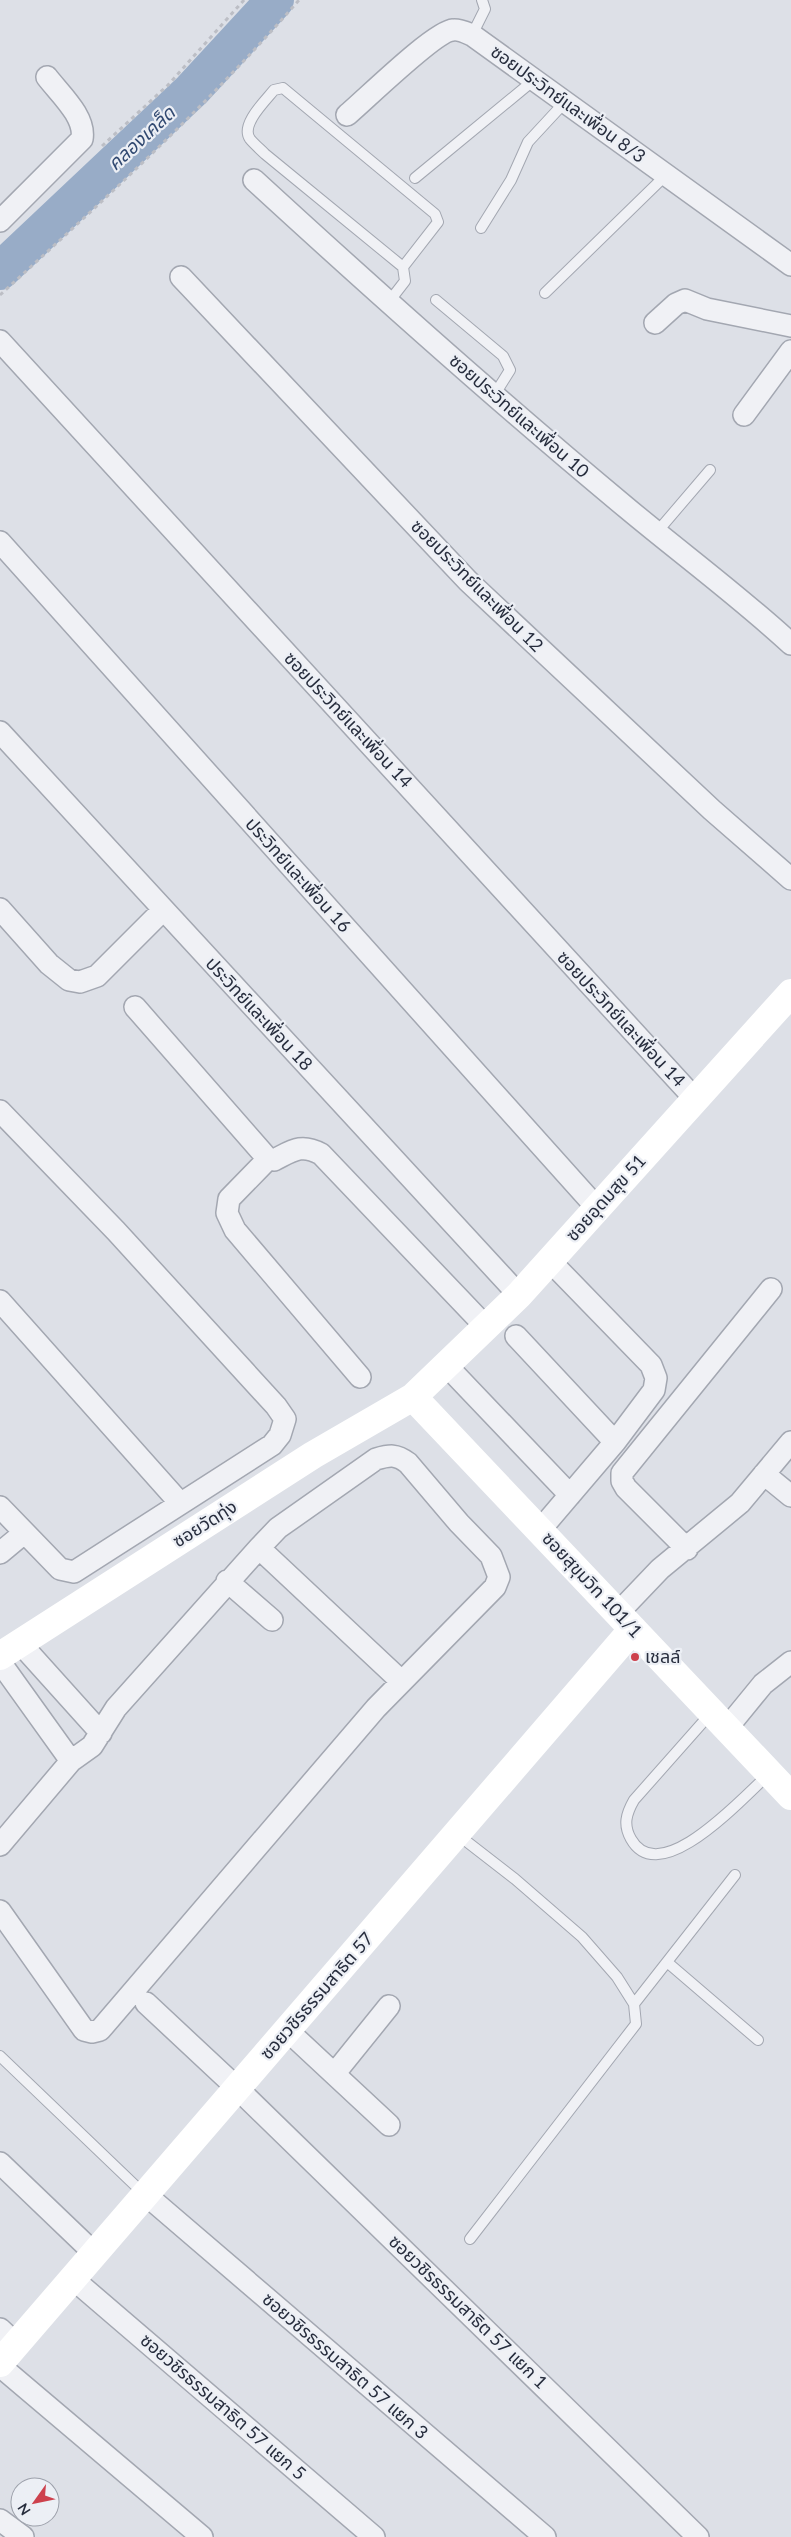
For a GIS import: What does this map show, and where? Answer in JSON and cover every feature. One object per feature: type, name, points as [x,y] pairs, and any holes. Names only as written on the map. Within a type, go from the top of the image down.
[{"type":"street","name":"ซอยประวิทย์และเพื่อน 8/3","points":[[347,115],[443,34],[453,30],[472,35],[791,265]]},
{"type":"street","points":[[0,221],[82,139],[84,129],[79,119],[48,77]]},
{"type":"street","name":"ซอยประวิทย์และเพื่อน 10","points":[[254,180],[388,303],[791,644]]},
{"type":"street","name":"ซอยประวิทย์และเพื่อน 12","points":[[181,277],[468,581],[705,804],[791,879]]},
{"type":"street","points":[[655,323],[676,304],[685,300],[706,309],[791,326]]},
{"type":"street","name":"ซอยประวิทย์และเพื่อน 14","points":[[0,341],[695,1099]]},
{"type":"street","points":[[744,415],[791,351]]},
{"type":"street","name":"ประวิทย์และเพื่อน 16","points":[[0,542],[597,1208]]},
{"type":"street","name":"ประวิทย์และเพื่อน 18","points":[[0,732],[519,1295]]},
{"type":"street","points":[[0,909],[49,964],[68,980],[80,982],[97,976],[163,910]]},
{"type":"street","name":"ซอยอุดมสุข 51","points":[[413,1397],[519,1295],[790,995]]},
{"type":"street","points":[[135,1007],[268,1159],[274,1160],[296,1149],[310,1148],[321,1154],[486,1327]]},
{"type":"street","points":[[0,1111],[123,1238],[276,1406],[285,1419],[280,1434],[272,1445],[74,1572],[60,1569],[0,1506]]},
{"type":"street","points":[[268,1159],[229,1199],[227,1213],[235,1230],[360,1376]]},
{"type":"street","points":[[540,1530],[615,1442],[654,1390],[656,1378],[651,1365],[550,1261]]},
{"type":"street","points":[[686,1549],[626,1488],[622,1481],[622,1473],[771,1289]]},
{"type":"street","points":[[0,1301],[180,1503]]},
{"type":"street","points":[[516,1336],[615,1442]]},
{"type":"street","points":[[446,1365],[570,1495]]},
{"type":"street","name":"ซอยสุขุมวิท 101/1","points":[[413,1397],[791,1796]]},
{"type":"street","name":"ซอยวัดทุ่ง","points":[[10,1650],[313,1455],[413,1397]]},
{"type":"street","points":[[625,1621],[660,1569],[740,1503],[791,1442]]},
{"type":"street","points":[[0,1845],[71,1761],[92,1746],[116,1708],[227,1581],[278,1528],[376,1459],[390,1455],[400,1456],[491,1556],[499,1577],[495,1587],[401,1681],[100,2030],[92,2032],[84,2030],[0,1911]]},
{"type":"street","points":[[764,1474],[791,1496]]},
{"type":"street","points":[[0,1553],[24,1533]]},
{"type":"street","points":[[259,1548],[401,1681]]},
{"type":"street","points":[[227,1581],[272,1620]]},
{"type":"street","name":"ซอยวชิรธรรมสาธิต 57","points":[[4,2350],[94,2254],[456,1834],[625,1621]]},
{"type":"street","points":[[10,1650],[101,1733]]},
{"type":"street","points":[[0,1662],[71,1761]]},
{"type":"street","points":[[719,1720],[791,1662]]},
{"type":"street","name":"ซอยวชิรธรรมสาธิต 57 แยก 1","points":[[146,2003],[237,2088],[698,2537]]},
{"type":"street","points":[[335,2073],[389,2006]]},
{"type":"street","points":[[288,2031],[389,2124]]},
{"type":"street","points":[[0,2163],[94,2254]]},
{"type":"street","name":"ซอยวชิรธรรมสาธิต 57 แยก 3","points":[[145,2194],[545,2537]]},
{"type":"street","name":"ซอยวชิรธรรมสาธิต 57 แยก 5","points":[[72,2278],[374,2537]]},
{"type":"street","points":[[4,2350],[202,2537]]},
{"type":"street","points":[[0,2520],[23,2537]]},
{"type":"lane","points":[[472,35],[485,9],[482,0]]},
{"type":"lane","points":[[415,178],[534,80]]},
{"type":"lane","points":[[388,303],[405,281],[402,267],[265,154],[250,138],[247,130],[251,121],[274,90],[283,88],[435,214],[438,222],[402,267]]},
{"type":"lane","points":[[481,228],[511,180],[528,142],[565,102]]},
{"type":"lane","points":[[545,294],[666,175]]},
{"type":"lane","points":[[436,300],[503,356],[510,370],[495,394]]},
{"type":"lane","points":[[657,532],[710,470]]},
{"type":"lane","points":[[719,1720],[634,1800],[626,1815],[627,1830],[633,1842],[648,1854],[665,1855],[680,1850],[709,1828],[770,1773]]},
{"type":"lane","points":[[456,1834],[515,1879],[582,1938],[617,1977],[634,2004],[636,2024],[470,2239]]},
{"type":"lane","points":[[634,2004],[735,1875]]},
{"type":"lane","points":[[667,1962],[758,2040]]},
{"type":"lane","points":[[0,2056],[145,2194]]},
{"type":"path","points":[[97,151],[168,85],[244,0]]},
{"type":"path","points":[[0,296],[118,187],[238,68],[299,0]]},
{"type":"waterway","name":"คลองเคล็ด","points":[[0,271],[192,90],[275,0]]},
{"type":"place","name":"เชลล์","points":[[635,1657]]}]
